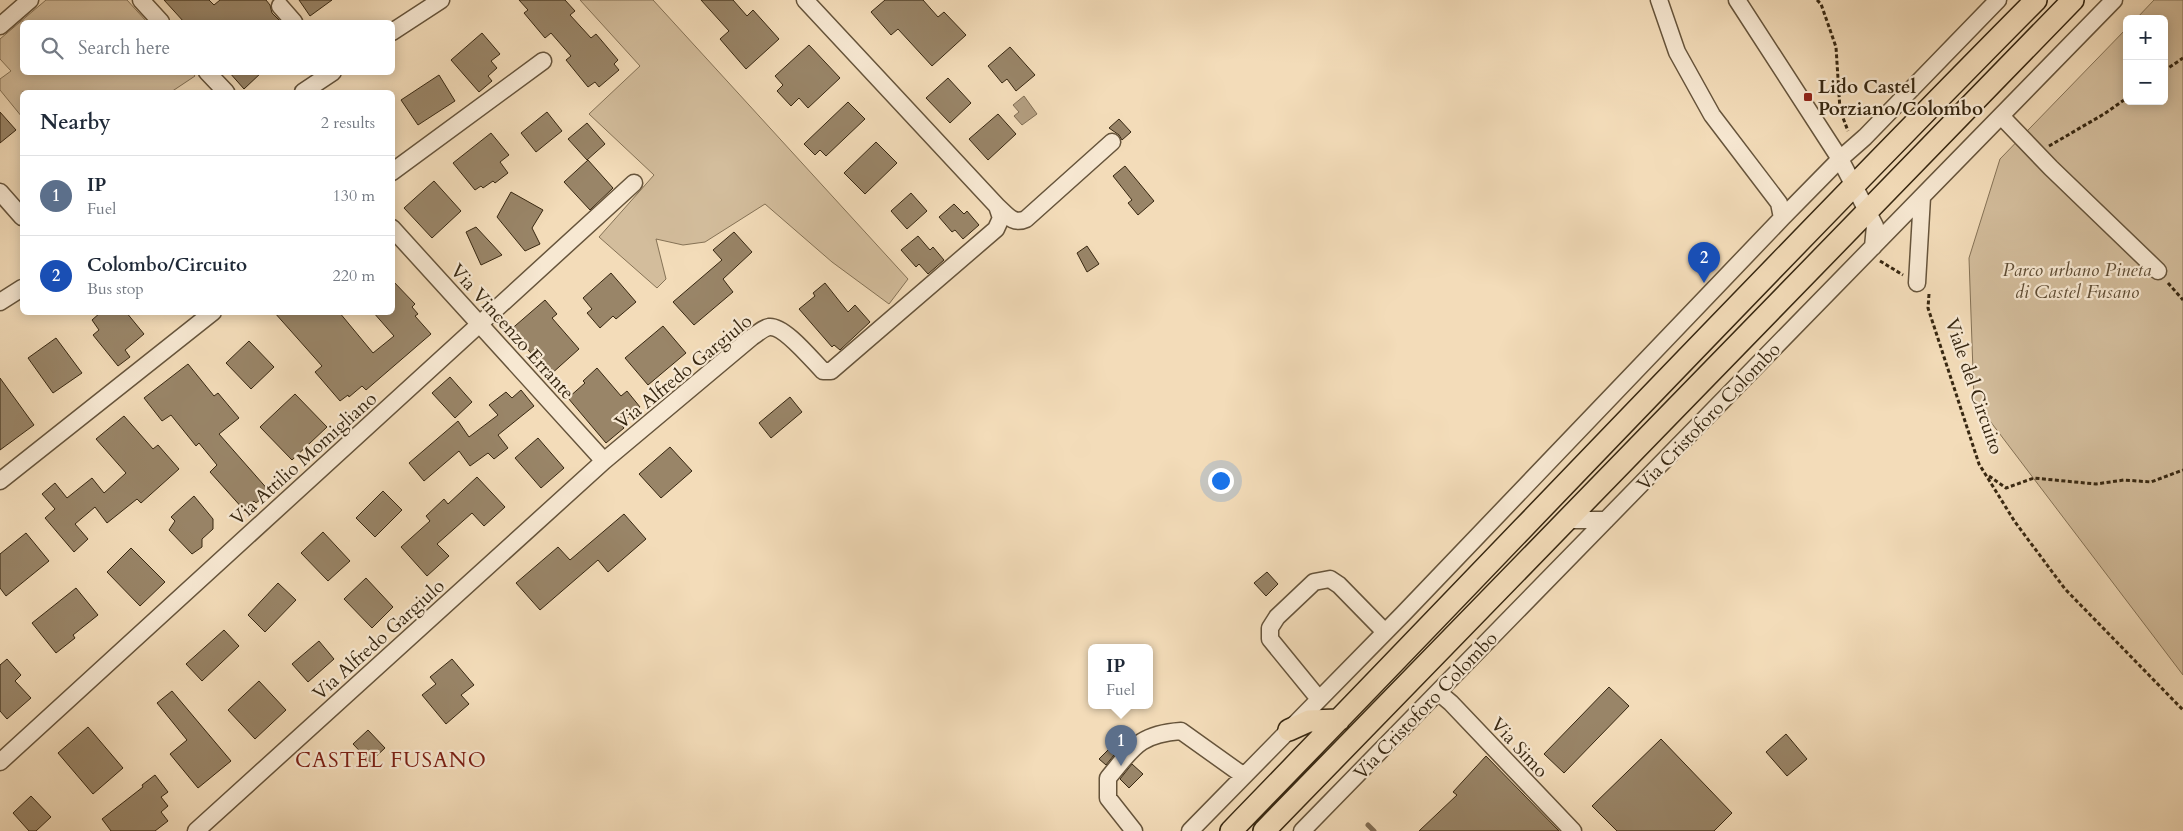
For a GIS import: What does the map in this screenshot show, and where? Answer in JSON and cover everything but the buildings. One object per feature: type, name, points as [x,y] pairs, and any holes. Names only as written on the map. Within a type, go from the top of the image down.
[{"type":"main road","points":[[1231,831],[1854,184],[2036,0]]},
{"type":"main road","name":"Via Cristoforo Colombo","points":[[1264,831],[2073,0]]},
{"type":"main road","points":[[1289,730],[1309,721],[1339,720]]},
{"type":"street","points":[[0,26],[30,0]]},
{"type":"street","points":[[141,0],[159,20]]},
{"type":"street","points":[[395,30],[441,0]]},
{"type":"street","points":[[805,0],[1012,220],[1019,222],[1026,219],[1112,142]]},
{"type":"street","points":[[1659,0],[1677,52],[1707,107],[1779,203],[1782,218]]},
{"type":"street","points":[[1737,0],[1840,159],[1854,184],[1875,226],[1873,248]]},
{"type":"street","points":[[1190,831],[1385,632],[1782,218],[1840,159],[1866,137],[1998,0]]},
{"type":"street","name":"Via Cristoforo Colombo","points":[[1302,831],[2114,0]]},
{"type":"street","points":[[280,6],[292,20]]},
{"type":"street","points":[[395,170],[543,61]]},
{"type":"street","points":[[210,75],[224,90]]},
{"type":"street","points":[[306,90],[328,75]]},
{"type":"street","points":[[2001,116],[2037,154],[2158,271]]},
{"type":"street","name":"Via Attilio Momigliano","points":[[0,762],[634,183]]},
{"type":"street","points":[[0,192],[20,215]]},
{"type":"street","points":[[1922,198],[1923,287]]},
{"type":"street","name":"Via Alfredo Gargiulo","points":[[196,831],[604,461],[752,337],[765,329],[776,328],[785,332],[823,371],[831,371],[996,229],[1001,218],[998,206]]},
{"type":"street","name":"Via Vincenzo Errante","points":[[395,231],[604,461]]},
{"type":"street","points":[[0,302],[20,289]]},
{"type":"street","points":[[0,481],[209,315]]},
{"type":"street","points":[[1568,520],[1606,520]]},
{"type":"street","points":[[1319,699],[1270,639],[1270,628],[1278,616],[1314,582],[1330,580],[1339,585],[1385,632]]},
{"type":"street","name":"Via Simo","points":[[1438,692],[1451,703],[1573,831]]},
{"type":"street","points":[[1134,831],[1108,798],[1108,778],[1136,744],[1149,736],[1180,731],[1244,776]]},
{"type":"path","points":[[1817,0],[1821,4],[1836,47],[1840,110],[1850,136]]},
{"type":"path","points":[[2168,68],[2183,58]]},
{"type":"path","points":[[2037,154],[2123,101]]},
{"type":"path","points":[[2158,271],[2183,300]]},
{"type":"path","name":"Viale del Circuito","points":[[1923,287],[1928,308],[1979,464],[2015,522],[2065,589],[2183,710]]},
{"type":"path","points":[[1986,475],[2006,488],[2034,478],[2096,484],[2124,480],[2151,482],[2183,470]]},
{"type":"green space","points":[[46,0],[127,0],[145,20],[22,20]]},
{"type":"green space","points":[[580,0],[653,0],[908,279],[889,304],[832,262],[765,204],[705,242],[683,245],[656,239],[666,279],[657,288],[599,237],[654,175],[589,114],[640,66]]},
{"type":"green space","name":"Parco urbano Pineta di Castel Fusano","points":[[2154,0],[2183,0],[2183,675],[1974,400],[1969,258],[2000,159],[2123,32],[2123,105],[2168,105],[2168,15],[2140,15]]},
{"type":"green space","points":[[20,22],[20,75],[195,76],[174,90],[20,90],[20,115],[0,90],[0,79],[11,71],[0,59],[0,39]]},
{"type":"shaded area","points":[[1024,96],[1037,114],[1022,125],[1014,116],[1019,112],[1013,105]]},
{"type":"waterway","points":[[1368,825],[1374,831]]},
{"type":"place","name":"Lido Castel Porziano/Colombo","points":[[1808,97]]},
{"type":"place","name":"Colombo/Circuito","points":[[1704,283]]},
{"type":"place","name":"IP","points":[[1121,766]]},
{"type":"district","name":"CASTEL FUSANO","points":[[391,760]]}]
